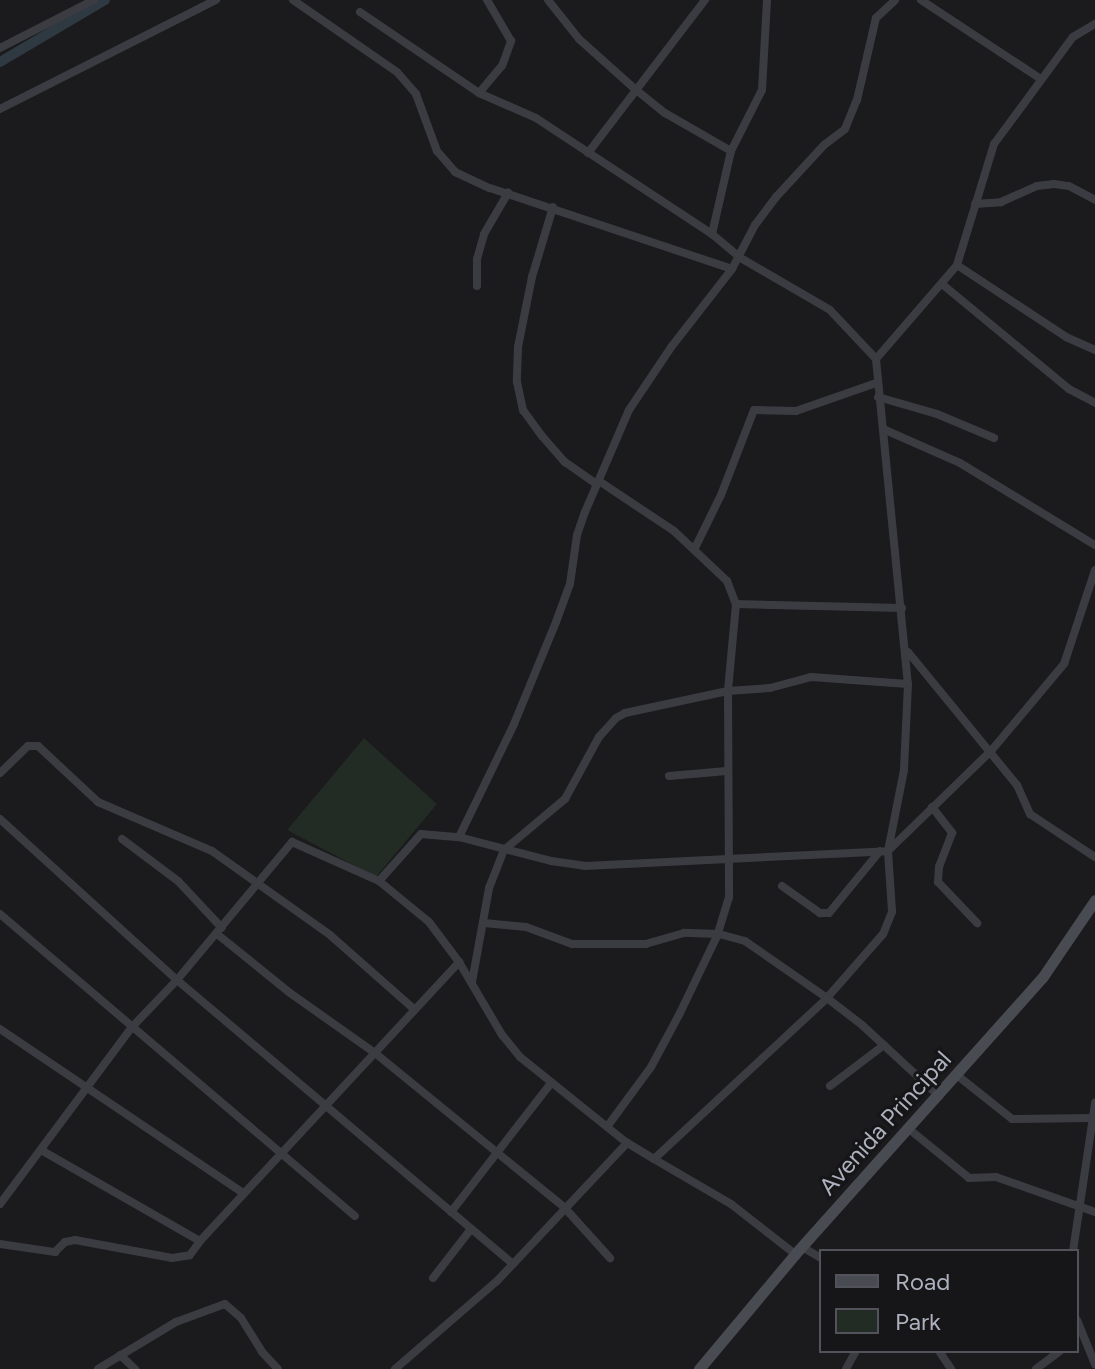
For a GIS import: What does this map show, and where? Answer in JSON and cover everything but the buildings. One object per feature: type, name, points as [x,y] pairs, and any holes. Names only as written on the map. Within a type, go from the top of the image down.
[{"type":"main road","name":"Avenida Principal","points":[[699,1369],[799,1250],[958,1076],[1042,978],[1095,900]]},
{"type":"street","points":[[0,48],[94,0]]},
{"type":"street","points":[[0,109],[216,0]]},
{"type":"street","points":[[293,0],[397,72],[416,94],[437,151],[455,172],[732,269]]},
{"type":"street","points":[[479,93],[502,66],[511,41],[487,0]]},
{"type":"street","points":[[548,0],[579,39],[635,89],[665,113],[731,151]]},
{"type":"street","points":[[588,153],[705,0]]},
{"type":"street","points":[[712,234],[731,151],[762,90],[767,0]]},
{"type":"street","points":[[459,837],[514,724],[556,622],[570,584],[577,535],[629,410],[672,346],[732,269],[755,225],[777,196],[824,145],[845,129],[857,100],[876,18],[895,0]]},
{"type":"street","points":[[921,0],[1041,79]]},
{"type":"street","points":[[360,12],[479,93],[536,118],[712,234],[739,257],[830,310],[876,359]]},
{"type":"street","points":[[654,1159],[827,998],[889,925],[884,851],[904,770],[908,684],[876,359],[957,265],[994,144],[1073,37],[1095,24]]},
{"type":"street","points":[[975,204],[1001,202],[1037,186],[1054,184],[1069,186],[1095,200]]},
{"type":"street","points":[[477,286],[477,259],[484,234],[508,193]]},
{"type":"street","points":[[553,207],[532,277],[518,347],[517,382],[523,410],[565,462],[661,521],[694,550],[727,581],[736,604],[728,691],[729,897],[718,934],[651,1067],[607,1127]]},
{"type":"street","points":[[957,265],[1066,337],[1095,350]]},
{"type":"street","points":[[942,284],[1069,389],[1095,403]]},
{"type":"street","points":[[694,550],[721,495],[754,410],[796,411],[876,383]]},
{"type":"street","points":[[878,397],[937,414],[994,438]]},
{"type":"street","points":[[883,429],[960,463],[1095,545]]},
{"type":"street","points":[[782,886],[820,913],[829,913],[884,851],[991,751],[1064,664],[1095,570]]},
{"type":"street","points":[[736,604],[902,608]]},
{"type":"street","points":[[907,651],[991,751],[1018,787],[1030,814],[1095,857]]},
{"type":"street","points":[[472,982],[489,888],[504,850],[565,799],[599,737],[616,718],[625,713],[728,691],[770,688],[811,677],[908,684]]},
{"type":"street","points":[[0,773],[28,746],[38,746],[98,802],[212,851],[330,935],[415,1010]]},
{"type":"street","points":[[669,776],[727,771]]},
{"type":"street","points":[[932,807],[952,833],[939,867],[938,882],[977,923]]},
{"type":"street","points":[[0,819],[324,1108],[513,1264]]},
{"type":"street","points":[[379,881],[417,835],[459,837],[504,850],[585,866],[884,851]]},
{"type":"street","points":[[122,839],[178,881],[219,931],[290,993],[375,1053],[564,1207],[610,1258]]},
{"type":"street","points":[[0,1204],[132,1027],[260,885],[292,842],[379,881],[429,922],[459,962],[510,1046],[627,1143],[799,1250],[819,1257]]},
{"type":"street","points":[[0,914],[355,1216]]},
{"type":"street","points":[[484,923],[526,927],[572,944],[646,944],[684,933],[718,934],[745,941],[827,998],[939,1096]]},
{"type":"street","points":[[0,1244],[55,1252],[65,1242],[75,1240],[172,1258],[190,1255],[243,1193],[459,962]]},
{"type":"street","points":[[0,1029],[243,1193]]},
{"type":"street","points":[[830,1086],[884,1045]]},
{"type":"street","points":[[958,1076],[1012,1119],[1092,1118]]},
{"type":"street","points":[[451,1212],[551,1083]]},
{"type":"street","points":[[1073,1249],[1095,1103]]},
{"type":"street","points":[[909,1129],[969,1178],[996,1177],[1095,1212]]},
{"type":"street","points":[[395,1369],[443,1330],[513,1264],[627,1143]]},
{"type":"street","points":[[41,1150],[200,1241]]},
{"type":"street","points":[[433,1278],[471,1229]]},
{"type":"street","points":[[98,1369],[176,1322],[225,1304],[241,1318],[262,1352],[278,1369]]},
{"type":"street","points":[[1079,1337],[1095,1364]]},
{"type":"street","points":[[1036,1369],[1057,1353]]},
{"type":"street","points":[[120,1355],[135,1369]]},
{"type":"green space","points":[[364,738],[437,804],[376,877],[287,830]]},
{"type":"waterway","points":[[0,62],[105,0]]}]
